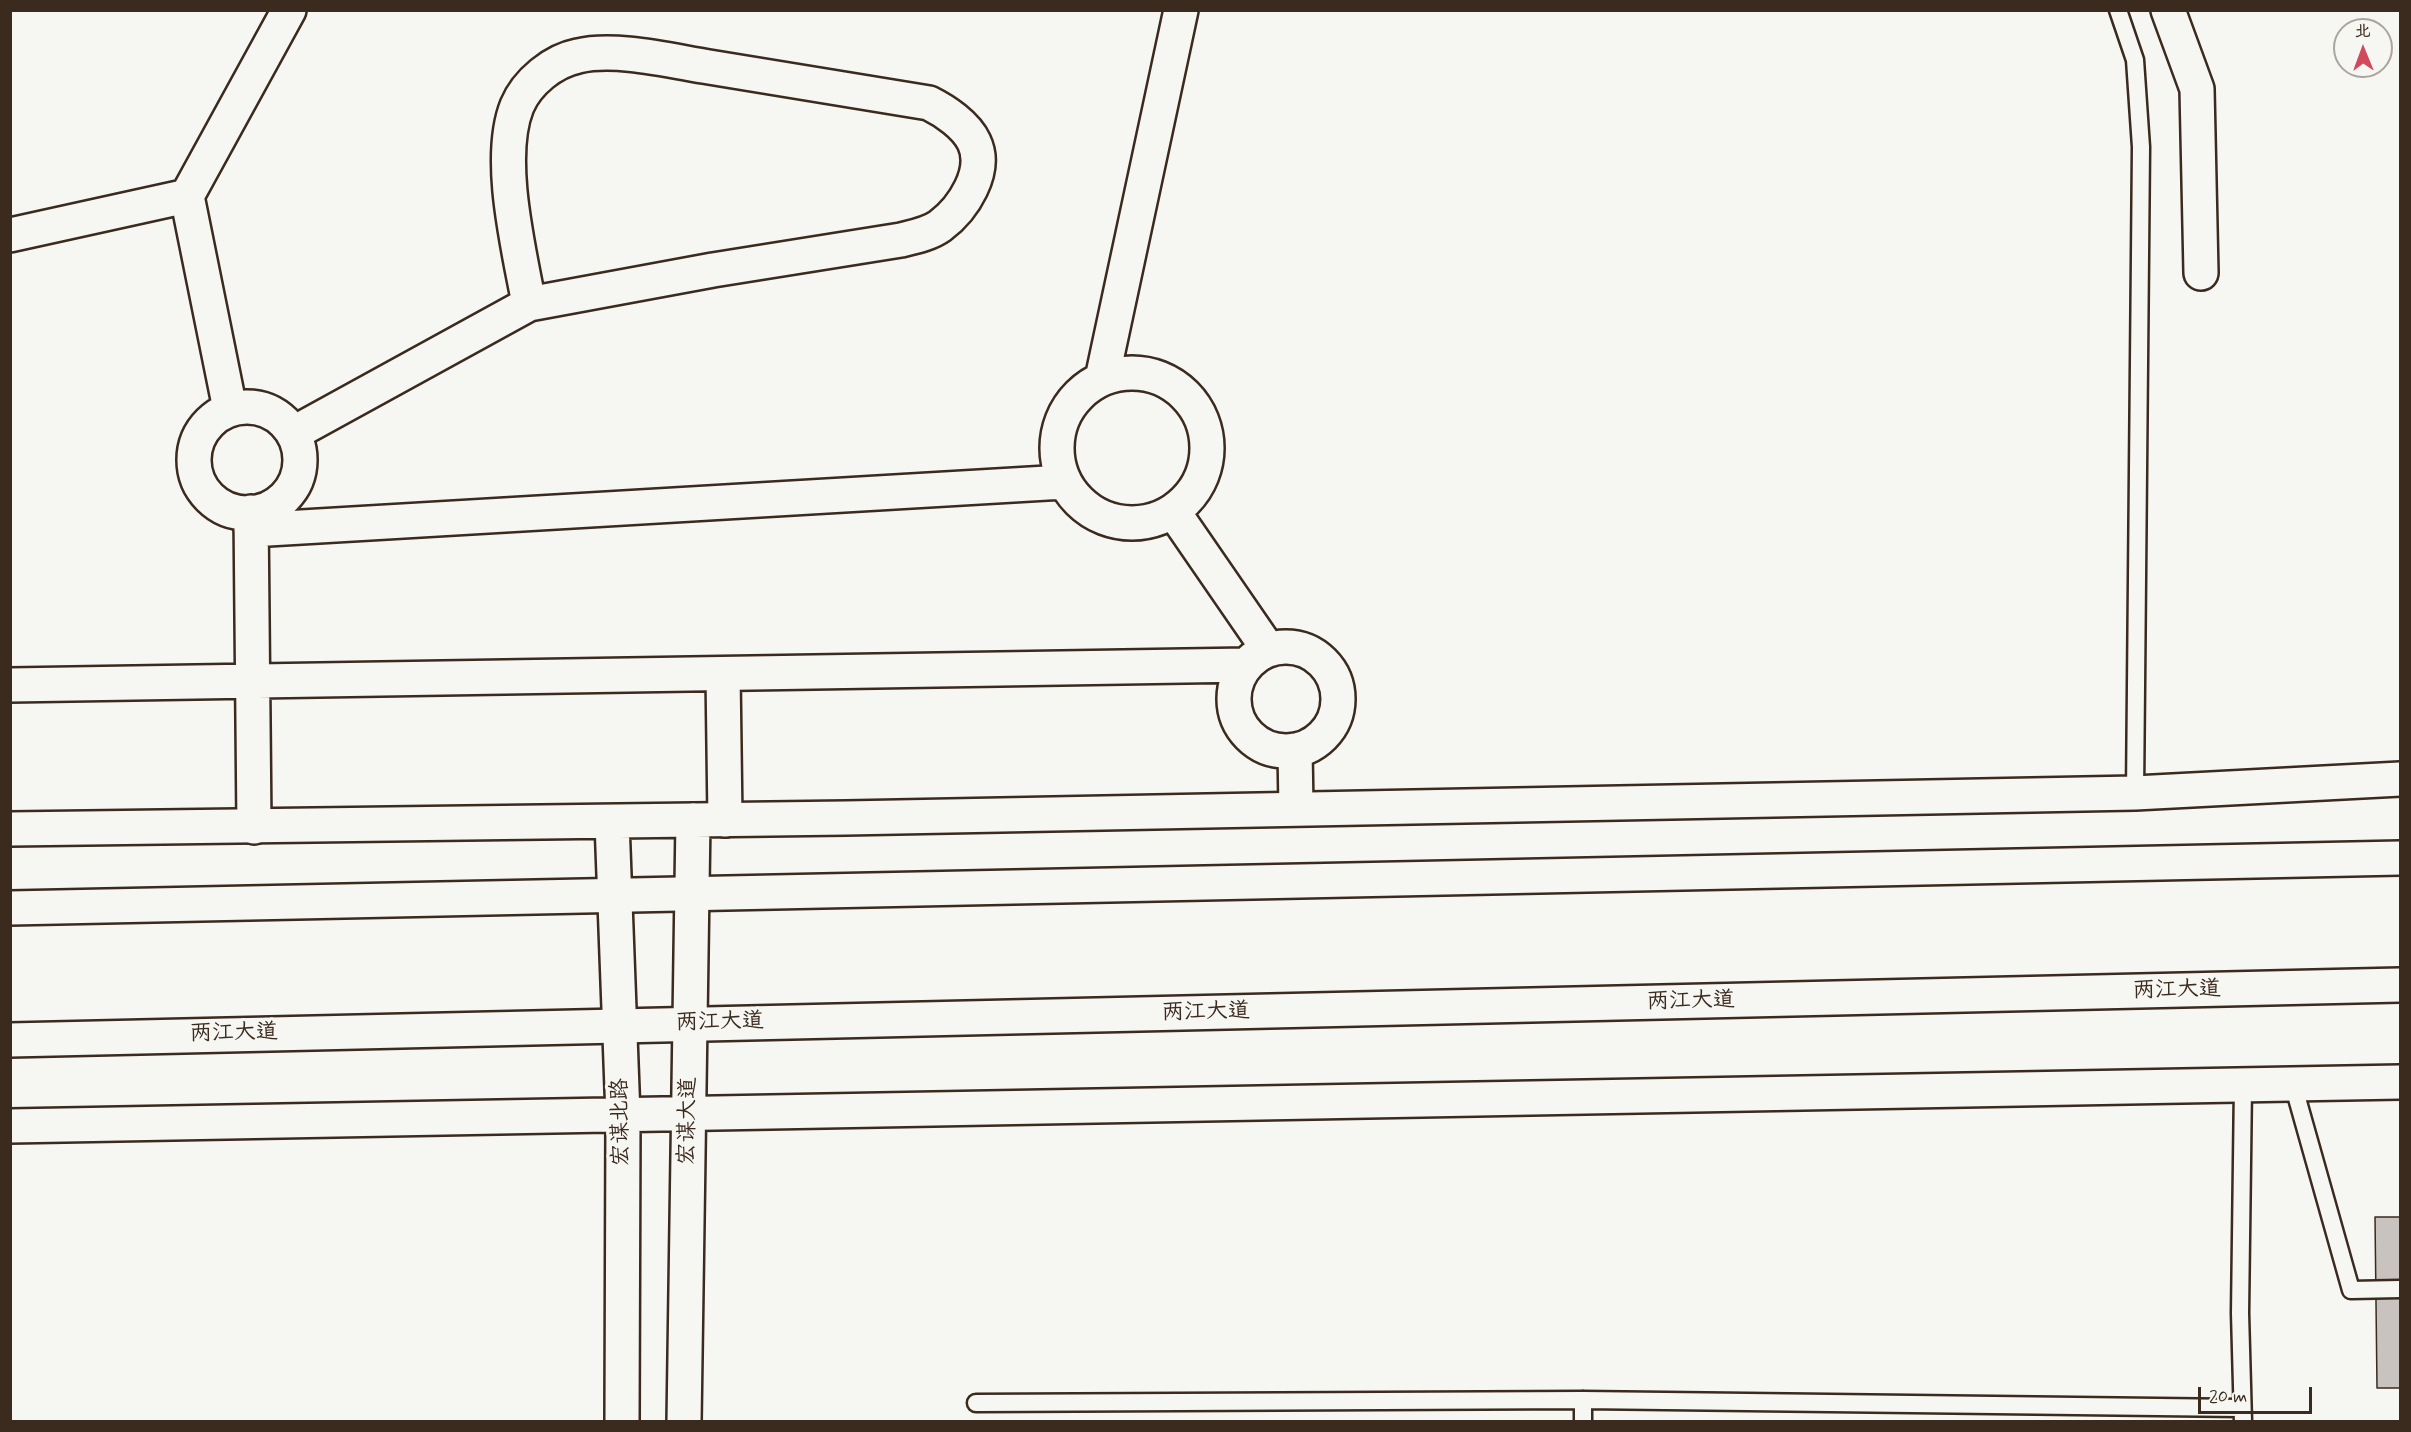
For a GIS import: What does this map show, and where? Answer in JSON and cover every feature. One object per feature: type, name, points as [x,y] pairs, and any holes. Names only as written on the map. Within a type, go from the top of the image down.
[{"type":"main road","points":[[230,409],[187,196],[289,10]]},
{"type":"main road","points":[[1102,379],[1180,10]]},
{"type":"main road","points":[[2168,10],[2197,89],[2201,273]]},
{"type":"main road","points":[[294,433],[529,304],[713,270],[901,240],[939,227],[960,207],[971,188],[977,166],[974,141],[955,120],[929,103],[653,58],[590,54],[566,59],[549,68],[525,92],[512,124],[511,186],[515,231],[529,304]]},
{"type":"main road","points":[[10,235],[187,196]]},
{"type":"main road","points":[[1126,374],[1158,378],[1173,385],[1191,401],[1203,423],[1208,447],[1203,472],[1192,495],[1173,512],[1150,521],[1124,523],[1100,517],[1080,502],[1064,482],[1057,451],[1058,434],[1066,411],[1081,393],[1102,379],[1126,374]]},
{"type":"main road","points":[[251,521],[287,496],[296,482],[300,465],[300,449],[294,433],[283,420],[267,410],[249,406],[230,409],[214,418],[202,431],[195,449],[194,467],[200,485],[211,498],[251,521],[1064,482]]},
{"type":"main road","points":[[1173,512],[1257,657]]},
{"type":"main road","points":[[251,521],[254,827]]},
{"type":"main road","points":[[10,685],[723,674],[1257,657],[1286,646],[1310,653],[1330,670],[1338,686],[1339,703],[1335,720],[1318,740],[1295,750],[1278,751],[1262,745],[1248,735],[1238,721],[1234,704],[1235,687],[1257,657]]},
{"type":"main road","name":"宏谋大道","points":[[684,1422],[692,894],[709,820],[723,674]]},
{"type":"main road","points":[[1295,750],[1296,808]]},
{"type":"main road","points":[[10,829],[612,822],[2135,793],[2400,779]]},
{"type":"main road","name":"宏谋北路","points":[[612,822],[623,1116],[622,1422]]},
{"type":"main road","points":[[10,908],[2400,858]]},
{"type":"main road","name":"两江大道","points":[[10,1040],[2400,985]]},
{"type":"main road","points":[[10,1126],[2400,1082]]},
{"type":"lane","points":[[2118,10],[2135,60],[2141,147],[2135,793]]},
{"type":"lane","points":[[2293,1084],[2351,1290],[2400,1289]]},
{"type":"lane","points":[[976,1403],[1583,1400],[2242,1415],[2243,1085]]},
{"type":"lane","points":[[1583,1400],[1583,1422]]},
{"type":"building","points":[[2375,1217],[2400,1217],[2400,1388],[2377,1388]]}]
